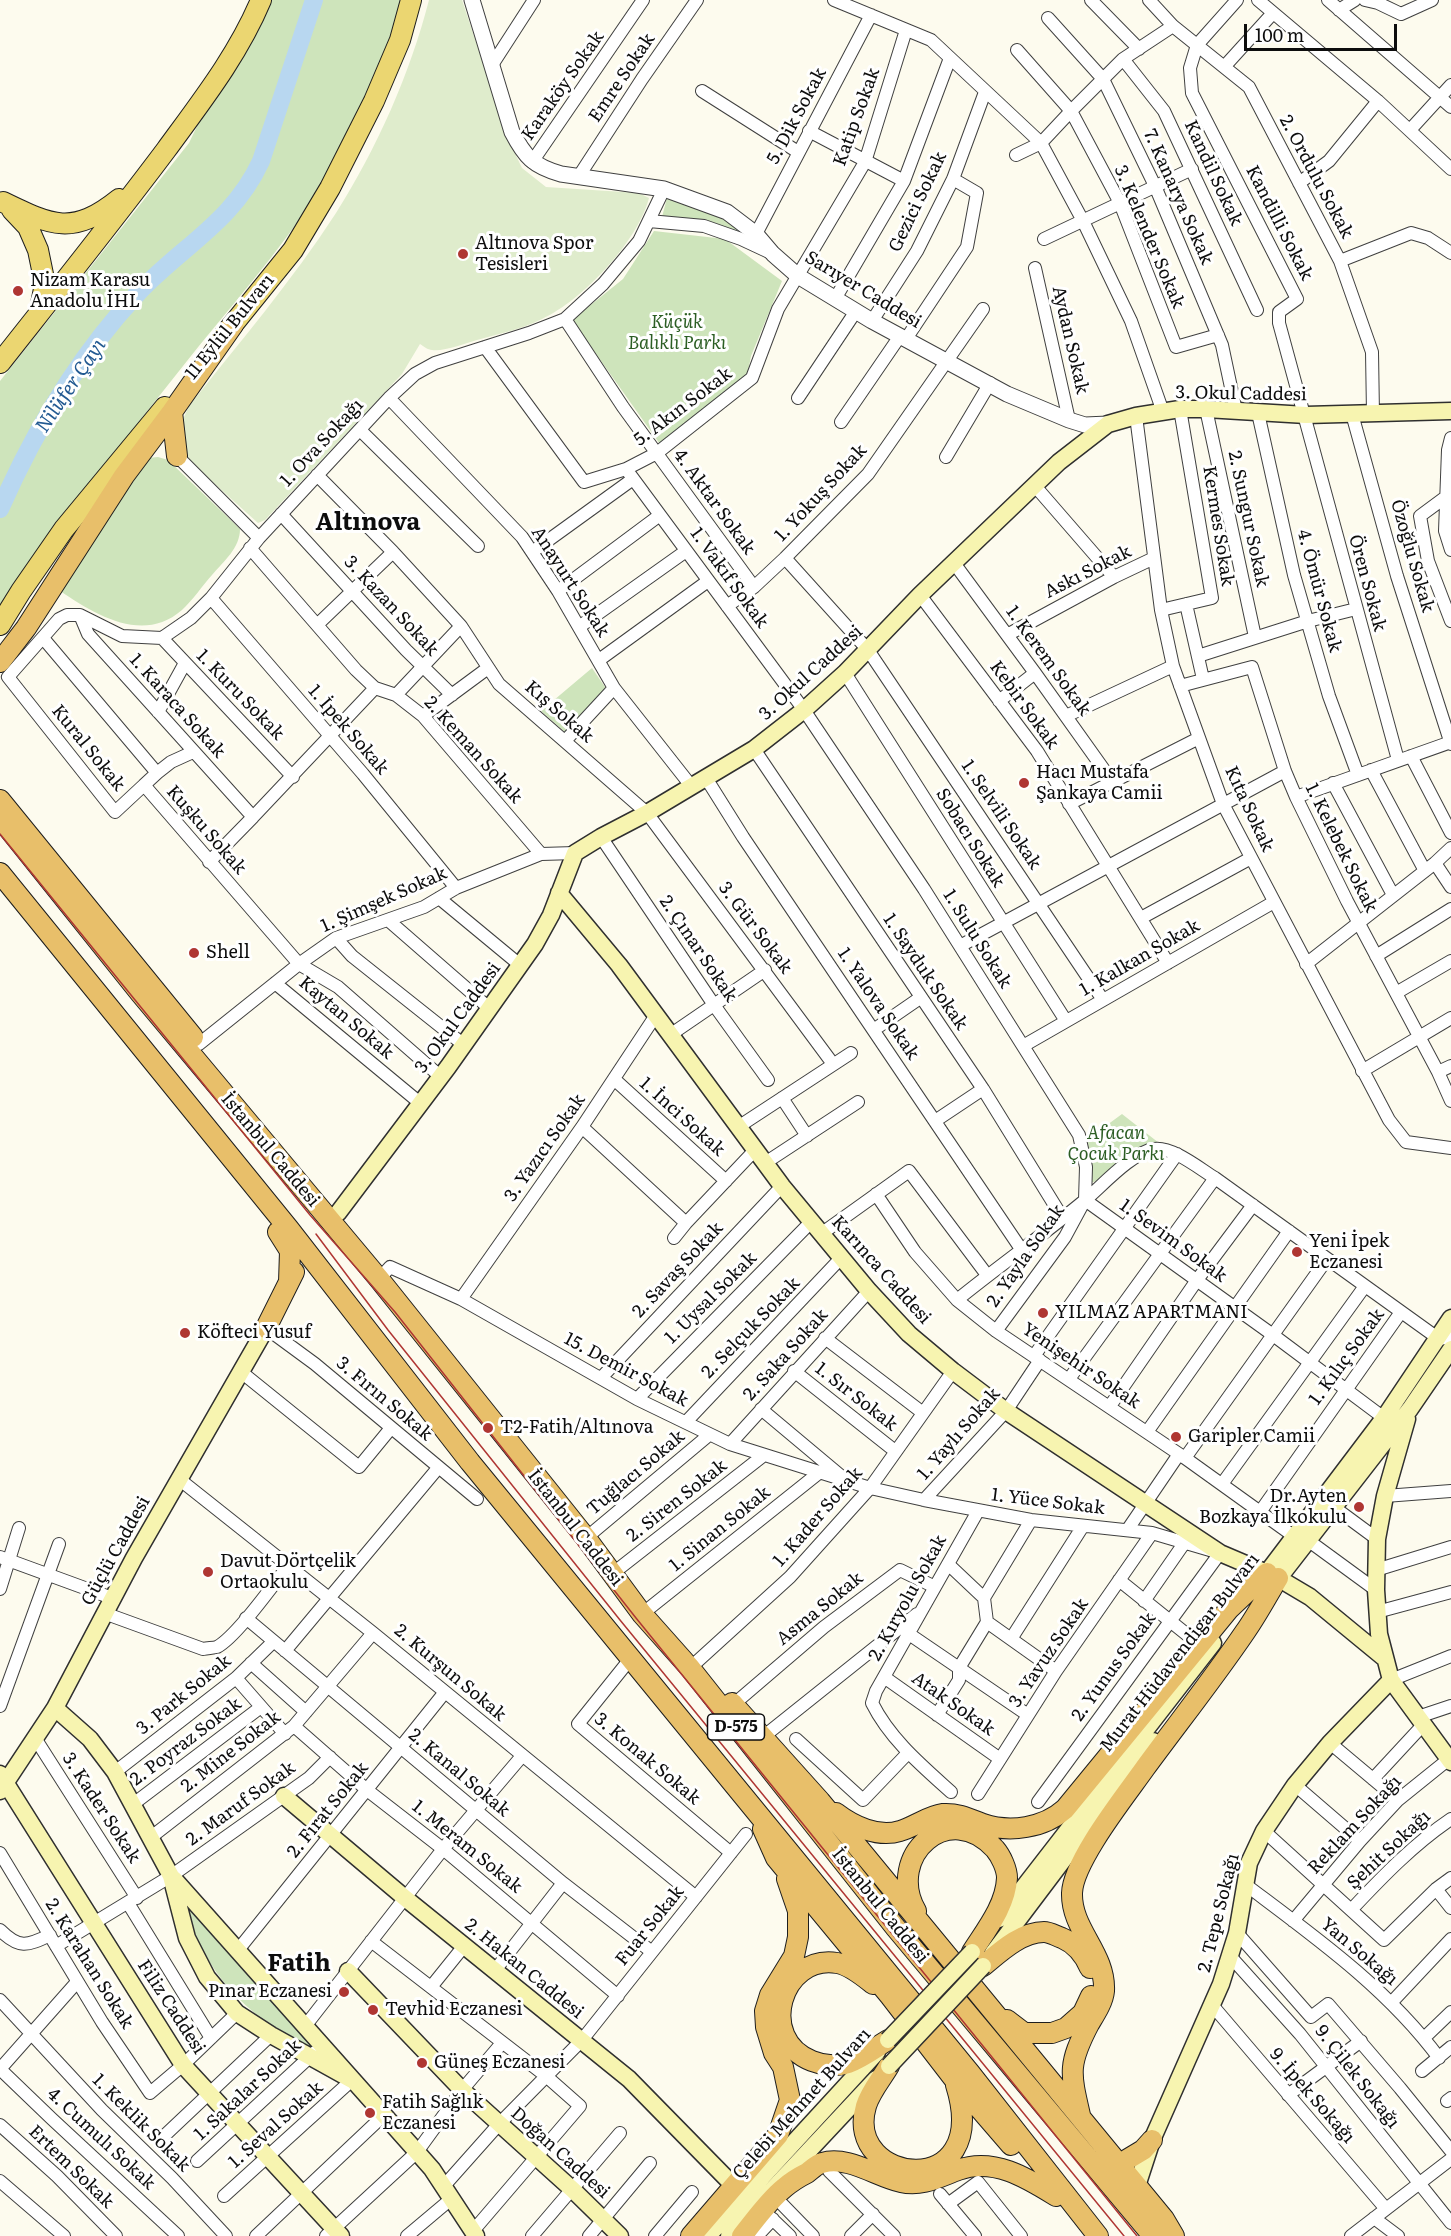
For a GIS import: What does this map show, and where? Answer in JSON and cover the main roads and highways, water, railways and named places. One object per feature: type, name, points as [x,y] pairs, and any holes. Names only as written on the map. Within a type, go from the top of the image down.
[{"type":"highway","points":[[4,670],[26,628],[95,519],[233,325]]},
{"type":"highway","points":[[145,449],[163,449],[177,456],[172,412]]},
{"type":"highway","points":[[0,800],[199,1044],[331,1216]]},
{"type":"highway","name":"İstanbul Caddesi","points":[[0,818],[140,993],[331,1216],[586,1538],[642,1614],[690,1668],[896,1927],[1152,2236]]},
{"type":"highway","name":"İstanbul Caddesi","points":[[0,873],[293,1235],[470,1462],[970,2073],[1097,2236]]},
{"type":"highway","points":[[0,890],[85,993],[200,1140],[287,1244],[291,1259],[289,1282]]},
{"type":"highway","points":[[266,1328],[297,1267],[299,1251],[293,1235]]},
{"type":"highway","points":[[266,1328],[304,1280],[310,1277],[330,1283]]},
{"type":"highway","points":[[820,1801],[842,1818],[876,1833],[898,1832],[942,1814],[966,1816],[984,1824],[1012,1828],[1035,1826],[1054,1819],[1065,1809],[1229,1609],[1273,1576]]},
{"type":"highway","points":[[1080,2118],[1071,2074],[1076,2049],[1103,1996],[1104,1977],[1099,1960],[1075,1914],[1072,1892],[1080,1869],[1100,1830],[1245,1632],[1273,1576]]},
{"type":"highway","points":[[690,1668],[734,1704],[820,1801],[1164,2219],[1174,2236]]},
{"type":"highway","points":[[691,2236],[778,2135],[790,2100],[783,2067],[774,2053],[766,2028],[765,2010],[770,1995],[794,1956],[798,1936],[798,1911],[791,1887],[751,1804]]},
{"type":"highway","points":[[924,1927],[913,1907],[908,1890],[912,1859],[923,1843],[938,1832],[964,1828],[984,1837],[999,1854],[1007,1876],[1000,1905],[978,1959]]},
{"type":"highway","points":[[776,1858],[890,1996],[954,2079],[1077,2223],[1097,2236]]},
{"type":"highway","points":[[978,1959],[1006,1948],[1028,1935],[1046,1932],[1072,1943],[1085,1958],[1093,1975],[1093,1992],[1083,2013],[1066,2028],[1052,2033],[1024,2032],[988,2005]]},
{"type":"highway","points":[[888,2040],[862,2057],[846,2064],[821,2065],[801,2057],[787,2041],[780,2026],[780,2004],[790,1983],[807,1968],[823,1963],[839,1963],[861,1975],[890,1996]]},
{"type":"highway","points":[[889,2066],[866,2104],[864,2120],[866,2137],[876,2154],[892,2166],[911,2171],[926,2169],[947,2159],[962,2138],[962,2109],[954,2079]]},
{"type":"highway","points":[[1118,2165],[1143,2150],[1152,2140]]},
{"type":"highway","points":[[742,2236],[784,2188],[822,2163],[862,2167],[901,2182],[920,2183],[980,2166],[1008,2170],[1023,2175],[1056,2196]]},
{"type":"main road","points":[[0,363],[207,95],[248,32],[261,0]]},
{"type":"main road","name":"11 Eylül Bulvarı","points":[[0,625],[64,529],[293,250],[313,218],[374,101],[413,0]]},
{"type":"main road","points":[[2,201],[42,221],[65,224],[83,221],[102,213],[142,181]]},
{"type":"main road","points":[[2,201],[28,227],[38,250],[45,284],[39,313]]},
{"type":"main road","name":"3. Okul Caddesi","points":[[331,1216],[441,1077],[535,944],[551,915],[575,853],[754,749],[804,710],[1059,462],[1108,424],[1180,409],[1306,415],[1451,411]]},
{"type":"main road","name":"Karınca Caddesi","points":[[559,893],[619,965],[782,1186],[841,1258],[909,1334],[1006,1411],[1220,1553],[1273,1576],[1310,1597],[1383,1657]]},
{"type":"main road","name":"Murat Hüdavendigar Bulvarı","points":[[1302,1539],[1335,1508],[1410,1409],[1447,1341],[1451,1318]]},
{"type":"main road","name":"Güçlü Caddesi","points":[[2,1783],[55,1708],[108,1605],[266,1328]]},
{"type":"main road","name":"Murat Hüdavendigar Bulvarı","points":[[938,2013],[1302,1539],[1384,1418],[1447,1341]]},
{"type":"main road","points":[[1410,1409],[1385,1496],[1377,1539],[1377,1612],[1383,1657],[1391,1680],[1448,1755]]},
{"type":"main road","name":"2. Tepe Sokağı","points":[[1137,2186],[1152,2140],[1212,2005],[1230,1956],[1238,1933],[1249,1863],[1264,1831],[1295,1785],[1330,1743],[1391,1680]]},
{"type":"main road","points":[[55,1708],[90,1739],[115,1772],[171,1876],[417,2152],[474,2233]]},
{"type":"main road","name":"Filiz Caddesi","points":[[2,1783],[183,2065],[301,2194],[334,2234]]},
{"type":"main road","name":"2. Hakan Caddesi","points":[[284,1796],[405,1898],[629,2079],[731,2183]]},
{"type":"main road","points":[[171,1876],[187,1938],[207,1977],[237,2013],[271,2035],[352,2080]]},
{"type":"main road","name":"Murat Hüdavendigar Bulvarı","points":[[926,2000],[978,1959]]},
{"type":"main road","name":"Doğan Caddesi","points":[[348,1971],[462,2091],[573,2190],[620,2236]]},
{"type":"main road","name":"Çelebi Mehmet Bulvarı","points":[[708,2236],[926,2000]]},
{"type":"main road","name":"Çelebi Mehmet Bulvarı","points":[[729,2236],[938,2013]]},
{"type":"waterway","name":"Nilüfer Çayı","points":[[0,509],[43,423],[96,343],[137,294],[221,217],[249,182],[261,161],[314,0]]},
{"type":"tram line","points":[[0,834],[310,1215],[395,1312],[636,1618],[1137,2236]]},
{"type":"tram line","points":[[316,1234],[388,1330],[620,1620],[1124,2236]]},
{"type":"place","name":"Altınova Spor Tesisleri","points":[[463,254]]},
{"type":"place","name":"Nizam Karasu Anadolu İHL","points":[[18,291]]},
{"type":"place","name":"Hacı Mustafa Şankaya Camii","points":[[1024,783]]},
{"type":"place","name":"Shell","points":[[194,953]]},
{"type":"place","name":"Yeni İpek Eczanesi","points":[[1297,1252]]},
{"type":"place","name":"YILMAZ APARTMANI","points":[[1043,1313]]},
{"type":"place","name":"Köfteci Yusuf","points":[[185,1333]]},
{"type":"place","name":"T2-Fatih/Altınova","points":[[488,1428]]},
{"type":"place","name":"Garipler Camii","points":[[1176,1437]]},
{"type":"place","name":"Dr.Ayten Bozkaya İlkokulu","points":[[1359,1507]]},
{"type":"place","name":"Davut Dörtçelik Ortaokulu","points":[[208,1572]]},
{"type":"place","name":"Pınar Eczanesi","points":[[344,1992]]},
{"type":"place","name":"Tevhid Eczanesi","points":[[373,2010]]},
{"type":"place","name":"Güneş Eczanesi","points":[[422,2063]]},
{"type":"place","name":"Fatih Sağlık Eczanesi","points":[[370,2113]]},
{"type":"district","name":"Altınova","points":[[368,523]]},
{"type":"district","name":"Fatih","points":[[299,1964]]},
{"type":"park label","name":"Küçük Balıklı Parkı","points":[[677,333]]},
{"type":"park label","name":"Afacan Çocuk Parkı","points":[[1116,1144]]}]
